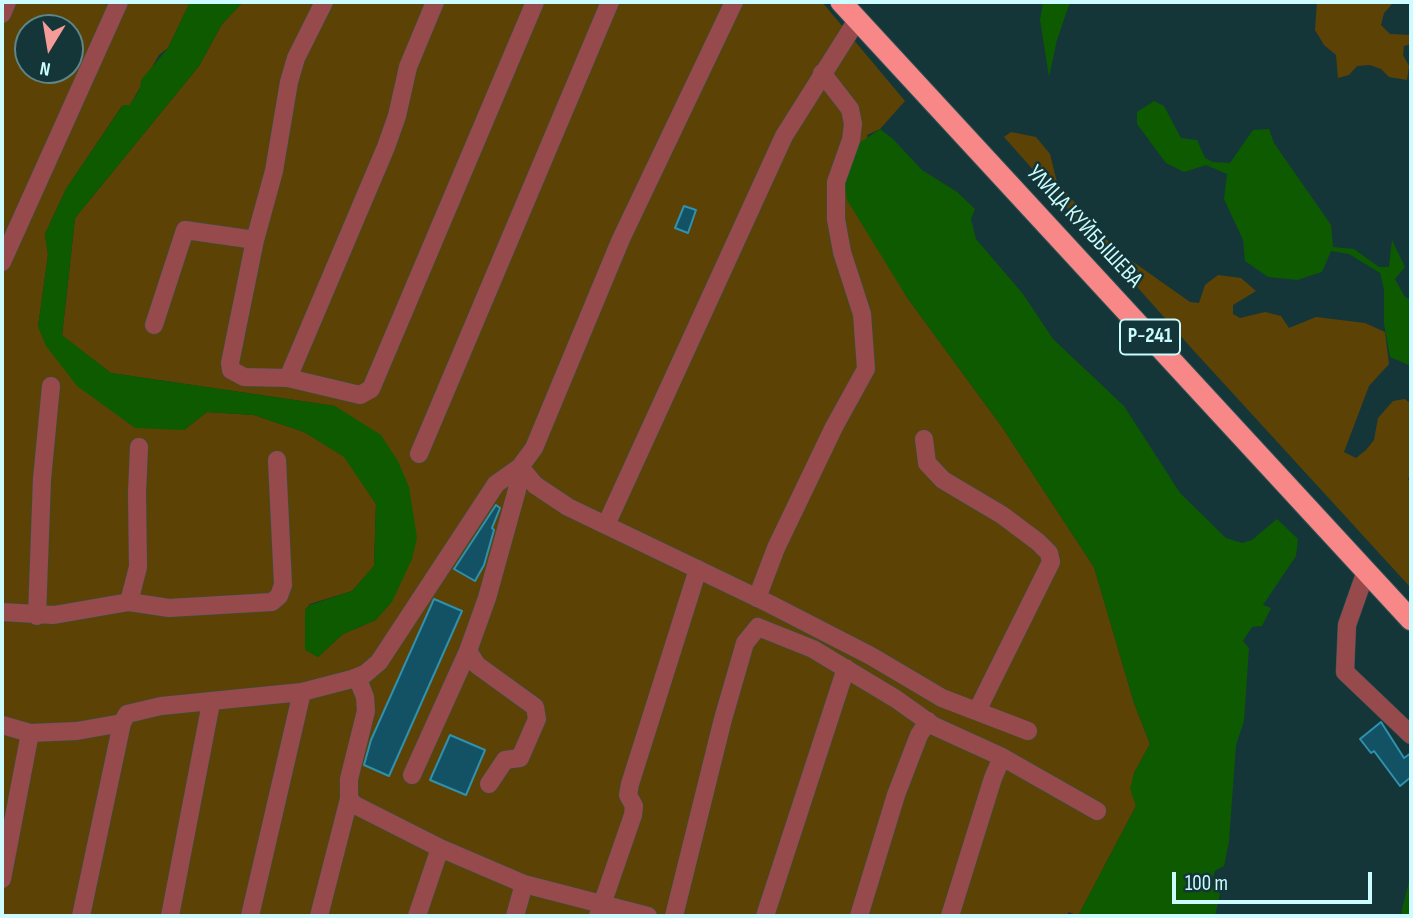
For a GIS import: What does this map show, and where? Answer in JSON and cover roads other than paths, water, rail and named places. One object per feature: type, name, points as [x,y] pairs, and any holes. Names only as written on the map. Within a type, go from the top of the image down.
[{"type":"highway","name":"Р-241","points":[[841,2],[857,20]]},
{"type":"highway","name":"УЛИЦА КУЙБЫШЕВА","points":[[857,20],[1411,620]]},
{"type":"street","points":[[2,14],[7,2]]},
{"type":"street","points":[[2,262],[119,2]]},
{"type":"street","points":[[324,2],[289,82],[274,171],[255,240],[229,363],[231,370],[244,377],[288,379],[352,395],[360,395],[371,389],[535,2]]},
{"type":"street","points":[[288,379],[386,147],[397,116],[408,67],[435,2]]},
{"type":"street","points":[[419,454],[610,2]]},
{"type":"street","points":[[81,916],[121,723],[127,714],[302,692],[357,677],[379,663],[496,484],[520,467],[534,448],[621,239],[734,2]]},
{"type":"street","points":[[606,526],[774,159],[822,73],[857,20]]},
{"type":"street","points":[[757,598],[776,548],[834,427],[866,369],[862,314],[842,252],[836,219],[836,182],[851,140],[853,124],[850,109],[822,73]]},
{"type":"street","points":[[154,325],[185,230],[255,240]]},
{"type":"street","points":[[37,615],[42,479],[51,386]]},
{"type":"street","points":[[923,439],[927,463],[943,480],[985,503],[1049,553],[1051,562],[977,711]]},
{"type":"street","points":[[130,602],[138,567],[136,494],[139,447]]},
{"type":"street","points":[[2,612],[37,615],[130,602],[169,608],[268,603],[279,596],[283,585],[277,460]]},
{"type":"street","points":[[520,467],[534,485],[568,508],[757,598],[871,656],[942,698],[1028,731]]},
{"type":"street","points":[[412,775],[468,651],[507,526],[520,467]]},
{"type":"street","points":[[600,910],[633,815],[634,806],[628,795],[630,784],[698,569]]},
{"type":"street","points":[[1366,571],[1347,625],[1345,672],[1411,735]]},
{"type":"street","points":[[674,916],[723,719],[745,643],[758,627],[813,649],[928,721],[1002,757],[1097,811]]},
{"type":"street","points":[[468,651],[477,665],[535,707],[537,719],[520,758],[505,760],[489,784]]},
{"type":"street","points":[[765,916],[846,668]]},
{"type":"street","points":[[319,916],[349,799],[349,779],[366,711],[365,697],[357,677]]},
{"type":"street","points":[[250,916],[302,692]]},
{"type":"street","points":[[170,916],[211,703]]},
{"type":"street","points":[[859,916],[896,795],[919,735],[928,721]]},
{"type":"street","points":[[2,725],[30,733],[77,731],[121,723]]},
{"type":"street","points":[[2,879],[30,733]]},
{"type":"street","points":[[950,916],[1002,757]]},
{"type":"street","points":[[349,799],[364,811],[440,848],[524,884],[600,910],[648,916]]},
{"type":"street","points":[[417,916],[440,848]]},
{"type":"street","points":[[514,916],[524,884]]}]
